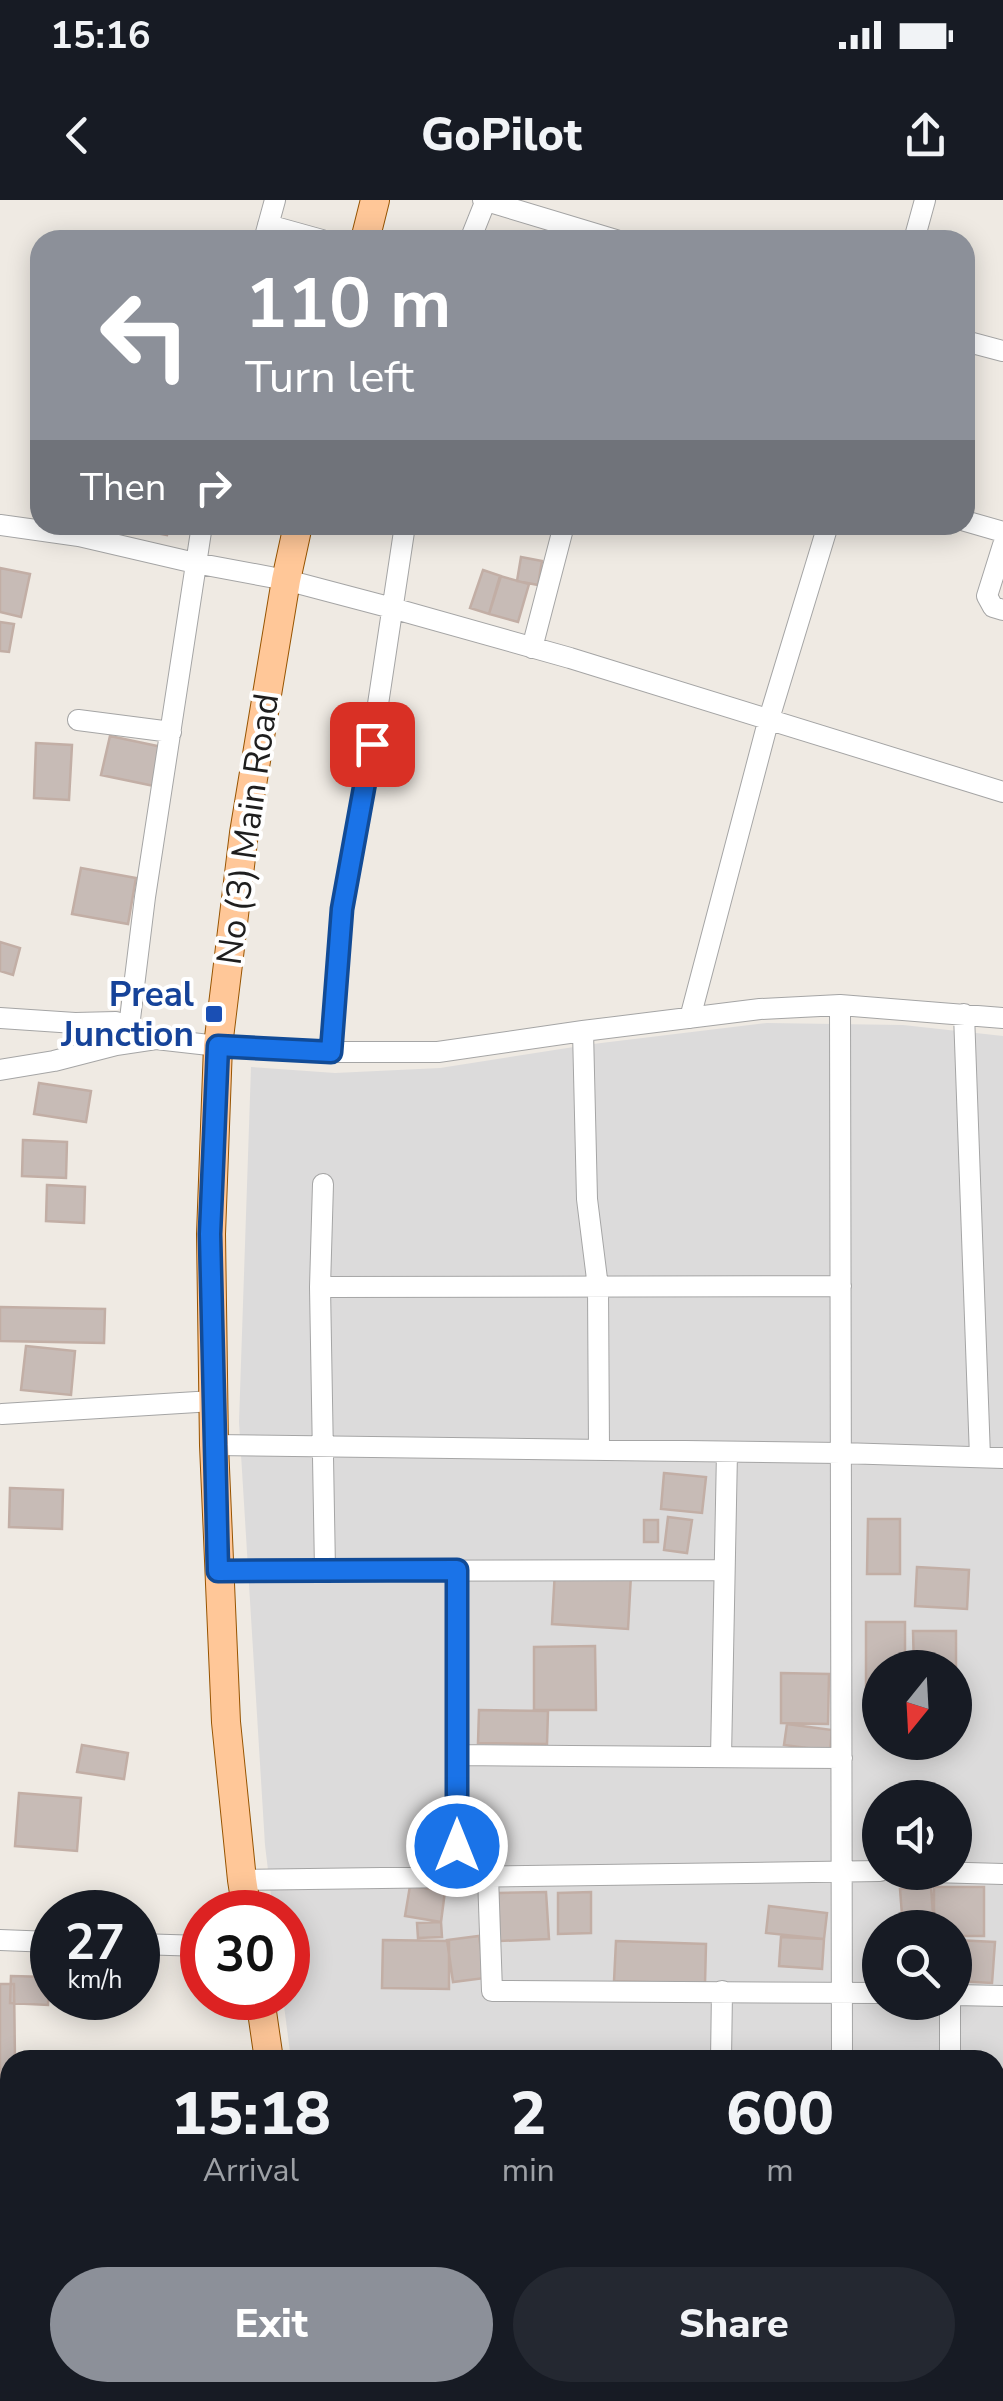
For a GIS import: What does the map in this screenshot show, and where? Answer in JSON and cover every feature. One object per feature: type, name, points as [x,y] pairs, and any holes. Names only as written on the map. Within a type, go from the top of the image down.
[{"type":"main road","points":[[367,230],[375,200]]},
{"type":"main road","name":"No (3) Main Road","points":[[244,1890],[226,1722],[218,1571],[210,1234],[218,1046],[244,833],[296,535]]},
{"type":"main road","points":[[263,2020],[268,2050]]},
{"type":"street","points":[[267,230],[274,200]]},
{"type":"street","points":[[474,230],[485,200],[583,230]]},
{"type":"street","points":[[917,230],[926,200]]},
{"type":"street","points":[[975,344],[1003,351]]},
{"type":"street","points":[[975,524],[1003,532]]},
{"type":"street","points":[[0,525],[30,529]]},
{"type":"street","points":[[71,535],[286,580],[392,608],[1003,792]]},
{"type":"street","points":[[129,1027],[200,535]]},
{"type":"street","points":[[331,1052],[342,909],[403,535]]},
{"type":"street","points":[[532,648],[561,535]]},
{"type":"street","points":[[690,1018],[768,722],[825,535]]},
{"type":"street","points":[[1003,546],[987,596],[993,607],[1003,610]]},
{"type":"street","points":[[78,720],[171,732]]},
{"type":"street","points":[[840,1005],[842,2050]]},
{"type":"street","points":[[0,1070],[156,1039],[331,1052],[438,1052],[760,1009],[840,1005],[1003,1018]]},
{"type":"street","points":[[964,1014],[980,1457]]},
{"type":"street","points":[[0,1018],[116,1022],[156,1039]]},
{"type":"street","points":[[583,1031],[586,1199],[598,1286],[598,1450]]},
{"type":"street","points":[[324,1184],[320,1287],[324,1570]]},
{"type":"street","points":[[320,1287],[841,1286]]},
{"type":"street","points":[[2,1414],[213,1402]]},
{"type":"street","points":[[214,1444],[1003,1458]]},
{"type":"street","points":[[721,1757],[727,1452]]},
{"type":"street","points":[[457,1570],[457,1876]]},
{"type":"street","points":[[218,1571],[724,1570]]},
{"type":"street","points":[[457,1755],[842,1758]]},
{"type":"street","points":[[242,1880],[862,1871]]},
{"type":"street","points":[[972,1873],[1003,1874]]},
{"type":"street","points":[[488,1876],[492,1991],[862,1993]]},
{"type":"street","points":[[0,1940],[30,1941]]},
{"type":"street","points":[[721,2050],[722,1992]]},
{"type":"street","points":[[972,1995],[1003,1996]]},
{"type":"street","points":[[950,2020],[950,2050]]},
{"type":"shaded area","points":[[767,1023],[903,1025],[1003,1036],[1003,2050],[290,2050],[286,2020],[310,2020],[310,1890],[270,1890],[265,1845],[239,1422],[251,1067],[335,1073],[440,1068]]},
{"type":"building","points":[[521,557],[542,561],[538,585],[517,581]]},
{"type":"building","points":[[0,568],[30,574],[21,617],[0,612]]},
{"type":"building","points":[[483,570],[501,576],[489,614],[470,608]]},
{"type":"building","points":[[500,576],[529,584],[518,622],[489,614]]},
{"type":"building","points":[[0,622],[14,624],[9,652],[0,651]]},
{"type":"building","points":[[110,736],[162,747],[154,786],[101,775]]},
{"type":"building","points":[[36,743],[72,745],[69,800],[34,798]]},
{"type":"building","points":[[81,868],[136,878],[128,924],[72,914]]},
{"type":"building","points":[[0,942],[20,948],[13,975],[0,971]]},
{"type":"building","points":[[39,1083],[91,1091],[86,1122],[34,1114]]},
{"type":"building","points":[[23,1140],[67,1142],[66,1178],[22,1176]]},
{"type":"building","points":[[47,1185],[85,1187],[84,1223],[46,1221]]},
{"type":"building","points":[[0,1307],[105,1309],[104,1343],[0,1341]]},
{"type":"building","points":[[26,1346],[75,1351],[71,1395],[21,1390]]},
{"type":"building","points":[[664,1473],[706,1477],[702,1513],[661,1509]]},
{"type":"building","points":[[10,1488],[63,1490],[62,1529],[9,1527]]},
{"type":"building","points":[[668,1517],[692,1520],[687,1553],[664,1550]]},
{"type":"building","points":[[868,1519],[900,1519],[900,1574],[867,1574]]},
{"type":"building","points":[[644,1520],[658,1520],[658,1542],[644,1542]]},
{"type":"building","points":[[917,1567],[969,1570],[967,1609],[915,1606]]},
{"type":"building","points":[[555,1570],[631,1575],[628,1629],[552,1624]]},
{"type":"building","points":[[866,1622],[905,1622],[905,1650],[866,1650]]},
{"type":"building","points":[[913,1631],[956,1631],[956,1650],[914,1650]]},
{"type":"building","points":[[595,1646],[596,1710],[534,1710],[534,1647]]},
{"type":"building","points":[[781,1673],[829,1674],[828,1724],[781,1723]]},
{"type":"building","points":[[479,1710],[548,1711],[547,1744],[478,1743]]},
{"type":"building","points":[[787,1724],[832,1730],[830,1751],[784,1745]]},
{"type":"building","points":[[82,1745],[128,1753],[124,1779],[77,1772]]},
{"type":"building","points":[[19,1793],[81,1798],[77,1851],[15,1846]]},
{"type":"building","points":[[410,1886],[445,1891],[441,1922],[405,1916]]},
{"type":"building","points":[[984,1887],[984,1936],[972,1936],[972,1910],[934,1910],[934,1890]]},
{"type":"building","points":[[900,1890],[931,1890],[933,1910],[902,1910]]},
{"type":"building","points":[[546,1892],[549,1939],[500,1941],[498,1893]]},
{"type":"building","points":[[591,1892],[591,1933],[558,1934],[558,1893]]},
{"type":"building","points":[[769,1906],[827,1913],[824,1939],[766,1933]]},
{"type":"building","points":[[441,1922],[442,1937],[418,1938],[417,1923]]},
{"type":"building","points":[[479,1936],[485,1978],[453,1982],[447,1940]]},
{"type":"building","points":[[781,1937],[824,1939],[822,1969],[779,1966]]},
{"type":"building","points":[[383,1940],[449,1941],[449,1989],[382,1988]]},
{"type":"building","points":[[616,1941],[706,1944],[705,1984],[614,1981]]},
{"type":"building","points":[[972,1941],[995,1942],[992,1983],[972,1982]]},
{"type":"building","points":[[11,1976],[30,1976],[30,2004],[10,2003]]},
{"type":"building","points":[[0,1984],[14,1984],[15,2050],[0,2050]]},
{"type":"place","name":"Preal Junction","points":[[214,1014]]},
{"type":"route","points":[[372,744],[342,909],[331,1052],[218,1046],[210,1234],[218,1571],[457,1570],[457,1846]]}]
